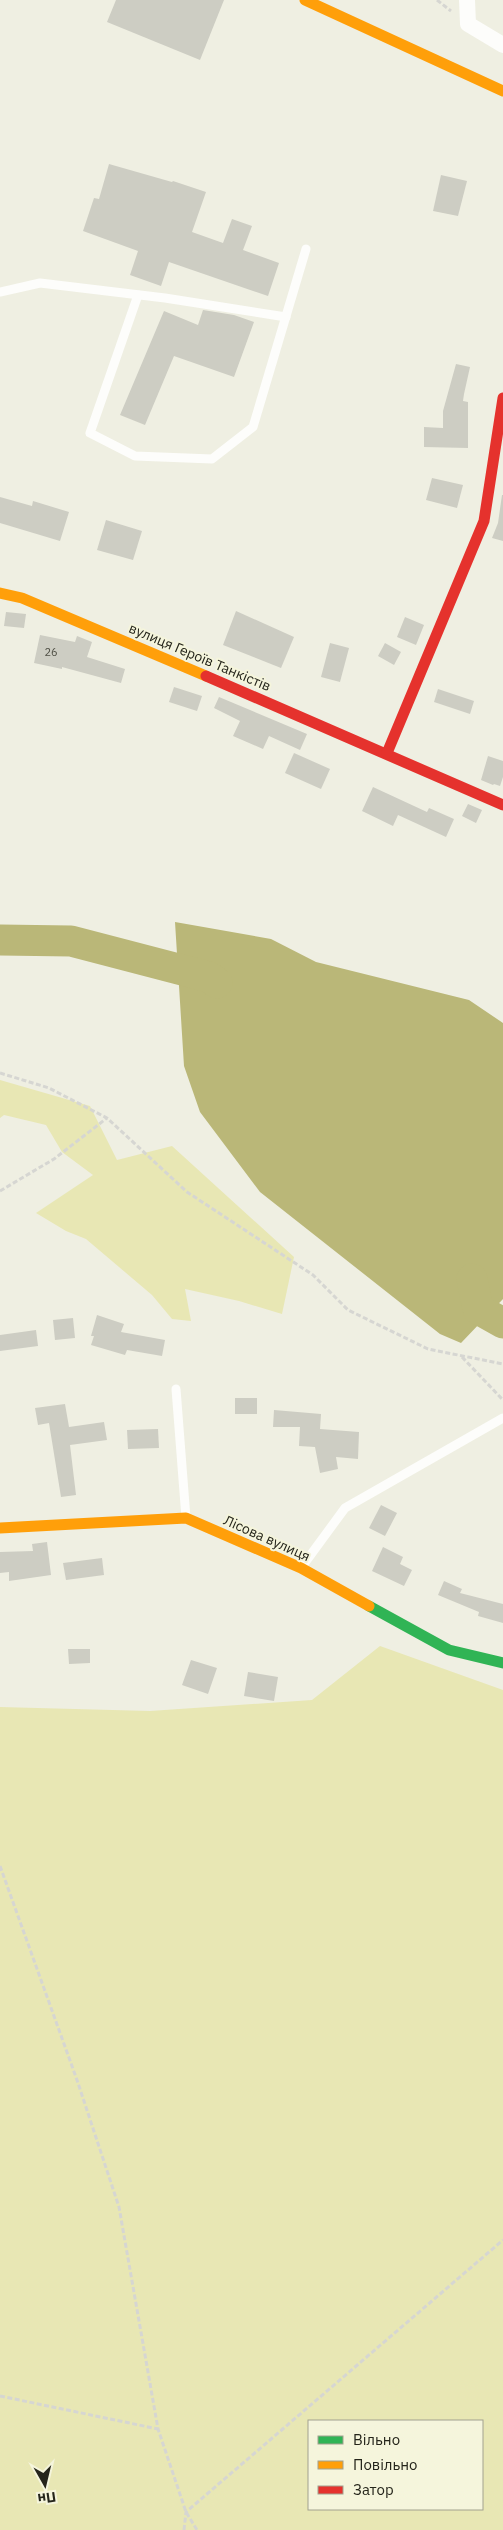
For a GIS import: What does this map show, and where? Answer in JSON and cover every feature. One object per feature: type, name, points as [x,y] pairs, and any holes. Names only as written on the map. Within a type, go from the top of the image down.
[{"type":"street","points":[[305,0],[503,91]]},
{"type":"street","points":[[467,0],[468,24],[503,45]]},
{"type":"street","points":[[387,753],[484,521],[503,398]]},
{"type":"street","name":"вулиця Героїв Танкістів","points":[[0,593],[22,598],[387,753],[503,805]]},
{"type":"street","name":"Лісова вулиця","points":[[0,1528],[186,1518],[300,1568],[449,1650],[503,1664]]},
{"type":"lane","points":[[138,295],[90,433],[135,456],[212,459],[253,427],[306,249]]},
{"type":"lane","points":[[0,292],[40,283],[138,295],[286,317]]},
{"type":"lane","points":[[176,1389],[186,1518]]},
{"type":"lane","points":[[300,1568],[345,1508],[503,1418]]},
{"type":"path","points":[[0,1073],[49,1088],[107,1118],[187,1192],[313,1275],[348,1310],[428,1349],[503,1364]]},
{"type":"path","points":[[0,1191],[54,1159],[107,1118]]},
{"type":"path","points":[[461,1356],[503,1400]]},
{"type":"path","points":[[0,1866],[77,2080],[119,2207],[158,2430],[186,2512],[197,2530]]},
{"type":"path","points":[[184,2530],[186,2512],[503,2240]]},
{"type":"path","points":[[0,2396],[158,2430]]},
{"type":"green space","points":[[0,1080],[90,1106],[117,1160],[172,1146],[294,1257],[282,1314],[239,1301],[185,1289],[191,1321],[172,1319],[152,1295],[86,1239],[66,1231],[36,1213],[93,1175],[62,1152],[46,1125],[4,1115],[0,1118]]},
{"type":"green space","points":[[380,1646],[503,1690],[503,2530],[0,2530],[0,1707],[150,1711],[312,1700]]},
{"type":"shaded area","points":[[175,922],[271,939],[316,962],[469,1000],[503,1023],[503,1299],[461,1343],[440,1334],[260,1192],[200,1112],[184,1066]]},
{"type":"building","points":[[116,0],[224,0],[200,60],[107,22]]},
{"type":"building","points":[[109,164],[206,192],[192,232],[223,243],[232,219],[252,226],[243,250],[279,263],[268,296],[169,262],[161,286],[130,275],[138,251],[83,231],[94,198],[99,199]]},
{"type":"building","points":[[441,175],[467,181],[458,216],[433,211]]},
{"type":"building","points":[[203,310],[234,315],[254,322],[234,377],[174,356],[145,425],[120,415],[164,311],[198,325]]},
{"type":"building","points":[[456,364],[470,367],[463,401],[468,402],[468,448],[424,447],[424,427],[443,428],[443,411]]},
{"type":"building","points":[[432,478],[463,485],[457,508],[426,500]]},
{"type":"building","points":[[502,495],[503,541],[492,538],[498,523]]},
{"type":"building","points":[[0,497],[32,506],[33,501],[69,512],[60,541],[0,523]]},
{"type":"building","points":[[106,520],[142,531],[133,560],[97,550]]},
{"type":"building","points":[[236,611],[294,637],[281,668],[223,645]]},
{"type":"building","points":[[6,612],[26,614],[24,628],[4,626]]},
{"type":"building","points":[[405,617],[424,625],[416,645],[397,637]]},
{"type":"building","points":[[40,635],[75,642],[77,636],[92,642],[87,657],[125,669],[121,683],[62,667],[62,669],[34,663]]},
{"type":"building","points":[[330,643],[349,648],[340,682],[321,677]]},
{"type":"building","points":[[385,643],[401,652],[394,665],[378,656]]},
{"type":"building","points":[[174,687],[202,696],[197,711],[169,702]]},
{"type":"building","points":[[438,689],[474,701],[470,714],[434,702]]},
{"type":"building","points":[[219,697],[307,734],[300,750],[269,736],[263,749],[233,736],[240,721],[214,708]]},
{"type":"building","points":[[294,753],[330,769],[321,789],[285,773]]},
{"type":"building","points":[[488,756],[503,761],[503,777],[500,786],[481,780]]},
{"type":"building","points":[[373,787],[427,812],[429,808],[454,819],[446,837],[398,815],[393,826],[362,811]]},
{"type":"building","points":[[468,804],[482,810],[476,823],[462,816]]},
{"type":"building","points":[[97,1315],[124,1324],[121,1332],[165,1340],[162,1356],[127,1350],[125,1355],[91,1345],[94,1336],[91,1336]]},
{"type":"building","points":[[73,1318],[75,1338],[55,1340],[53,1320]]},
{"type":"building","points":[[36,1330],[38,1346],[0,1351],[0,1335]]},
{"type":"building","points":[[235,1398],[257,1398],[257,1414],[235,1414]]},
{"type":"building","points":[[65,1404],[69,1427],[104,1422],[107,1440],[70,1445],[76,1495],[61,1497],[49,1423],[38,1425],[35,1408]]},
{"type":"building","points":[[274,1410],[321,1414],[320,1429],[359,1432],[358,1459],[336,1457],[338,1469],[320,1473],[315,1447],[299,1446],[300,1427],[273,1427]]},
{"type":"building","points":[[158,1429],[159,1448],[128,1449],[127,1430]]},
{"type":"building","points":[[381,1505],[397,1513],[385,1536],[369,1528]]},
{"type":"building","points":[[47,1542],[51,1575],[9,1581],[9,1572],[0,1573],[0,1552],[33,1551],[32,1544]]},
{"type":"building","points":[[383,1547],[403,1557],[400,1564],[412,1570],[404,1586],[372,1571]]},
{"type":"building","points":[[102,1558],[104,1575],[66,1580],[63,1563]]},
{"type":"building","points":[[444,1581],[462,1589],[460,1593],[503,1604],[503,1623],[478,1616],[479,1612],[438,1595]]},
{"type":"building","points":[[68,1649],[90,1649],[90,1663],[69,1664]]},
{"type":"building","points":[[191,1660],[217,1668],[208,1694],[182,1685]]},
{"type":"building","points":[[248,1672],[278,1677],[274,1701],[244,1696]]},
{"type":"waterway","points":[[0,940],[71,941],[209,977],[217,983]]},
{"type":"waterway","points":[[472,1279],[478,1309],[503,1323]]},
{"type":"traffic: fast","points":[[369,1606],[449,1650],[503,1663]]},
{"type":"traffic: slow","points":[[305,0],[503,91]]},
{"type":"traffic: slow","points":[[0,593],[22,598],[206,676]]},
{"type":"traffic: slow","points":[[0,1528],[186,1518],[301,1568],[369,1606]]},
{"type":"traffic: jam","points":[[387,753],[484,521],[503,398]]},
{"type":"traffic: jam","points":[[206,676],[503,805]]}]
